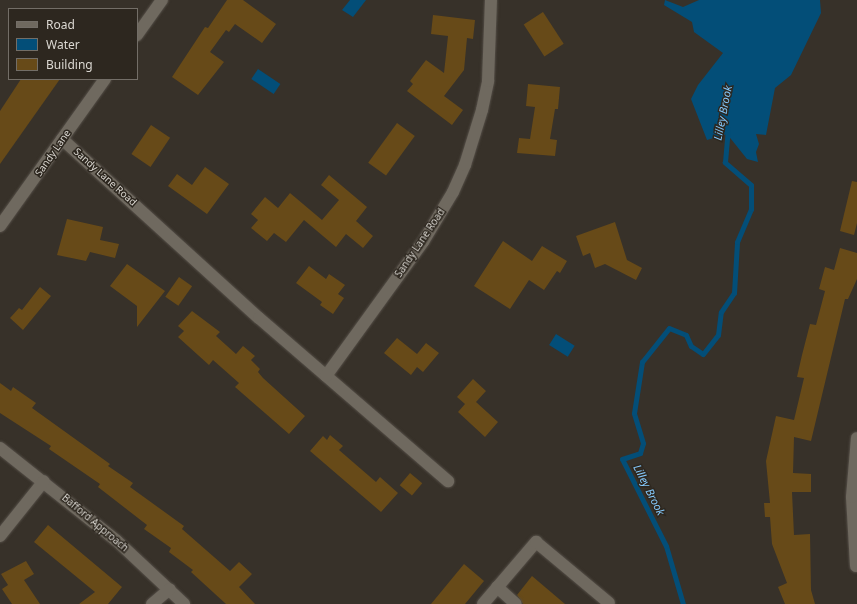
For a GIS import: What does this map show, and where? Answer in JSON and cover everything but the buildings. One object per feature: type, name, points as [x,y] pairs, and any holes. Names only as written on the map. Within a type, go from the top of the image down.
[{"type":"street","name":"Sandy Lane Road","points":[[326,376],[423,242],[453,192],[465,165],[480,117],[488,81],[491,52],[491,0]]},
{"type":"street","points":[[138,33],[156,2]]},
{"type":"street","name":"Sandy Lane","points":[[0,226],[104,80]]},
{"type":"street","name":"Sandy Lane Road","points":[[62,139],[326,376],[448,481]]},
{"type":"street","points":[[856,566],[856,543],[852,497],[857,438]]},
{"type":"street","name":"Bafford Approach","points":[[0,448],[44,481],[117,541],[170,589],[184,604]]},
{"type":"street","points":[[0,536],[44,481]]},
{"type":"street","points":[[483,604],[536,542],[609,603]]},
{"type":"street","points":[[497,588],[516,604]]},
{"type":"street","points":[[152,604],[170,589]]},
{"type":"water","points":[[350,0],[366,0],[353,17],[342,10]]},
{"type":"water","points":[[665,0],[683,7],[699,0],[820,0],[821,13],[791,75],[775,88],[766,135],[756,134],[759,144],[756,152],[758,162],[747,159],[727,134],[707,140],[691,99],[698,85],[723,53],[694,32],[692,22],[664,5]]},
{"type":"water","points":[[258,69],[280,84],[274,94],[251,79]]},
{"type":"water","points":[[556,334],[575,346],[568,357],[549,345]]},
{"type":"waterway","name":"Lilley Brook","points":[[683,604],[666,546],[622,459],[640,453],[643,443],[634,413],[642,362],[669,328],[686,335],[691,346],[703,354],[718,335],[721,312],[734,293],[737,242],[751,209],[751,185],[725,162],[728,129]]}]
